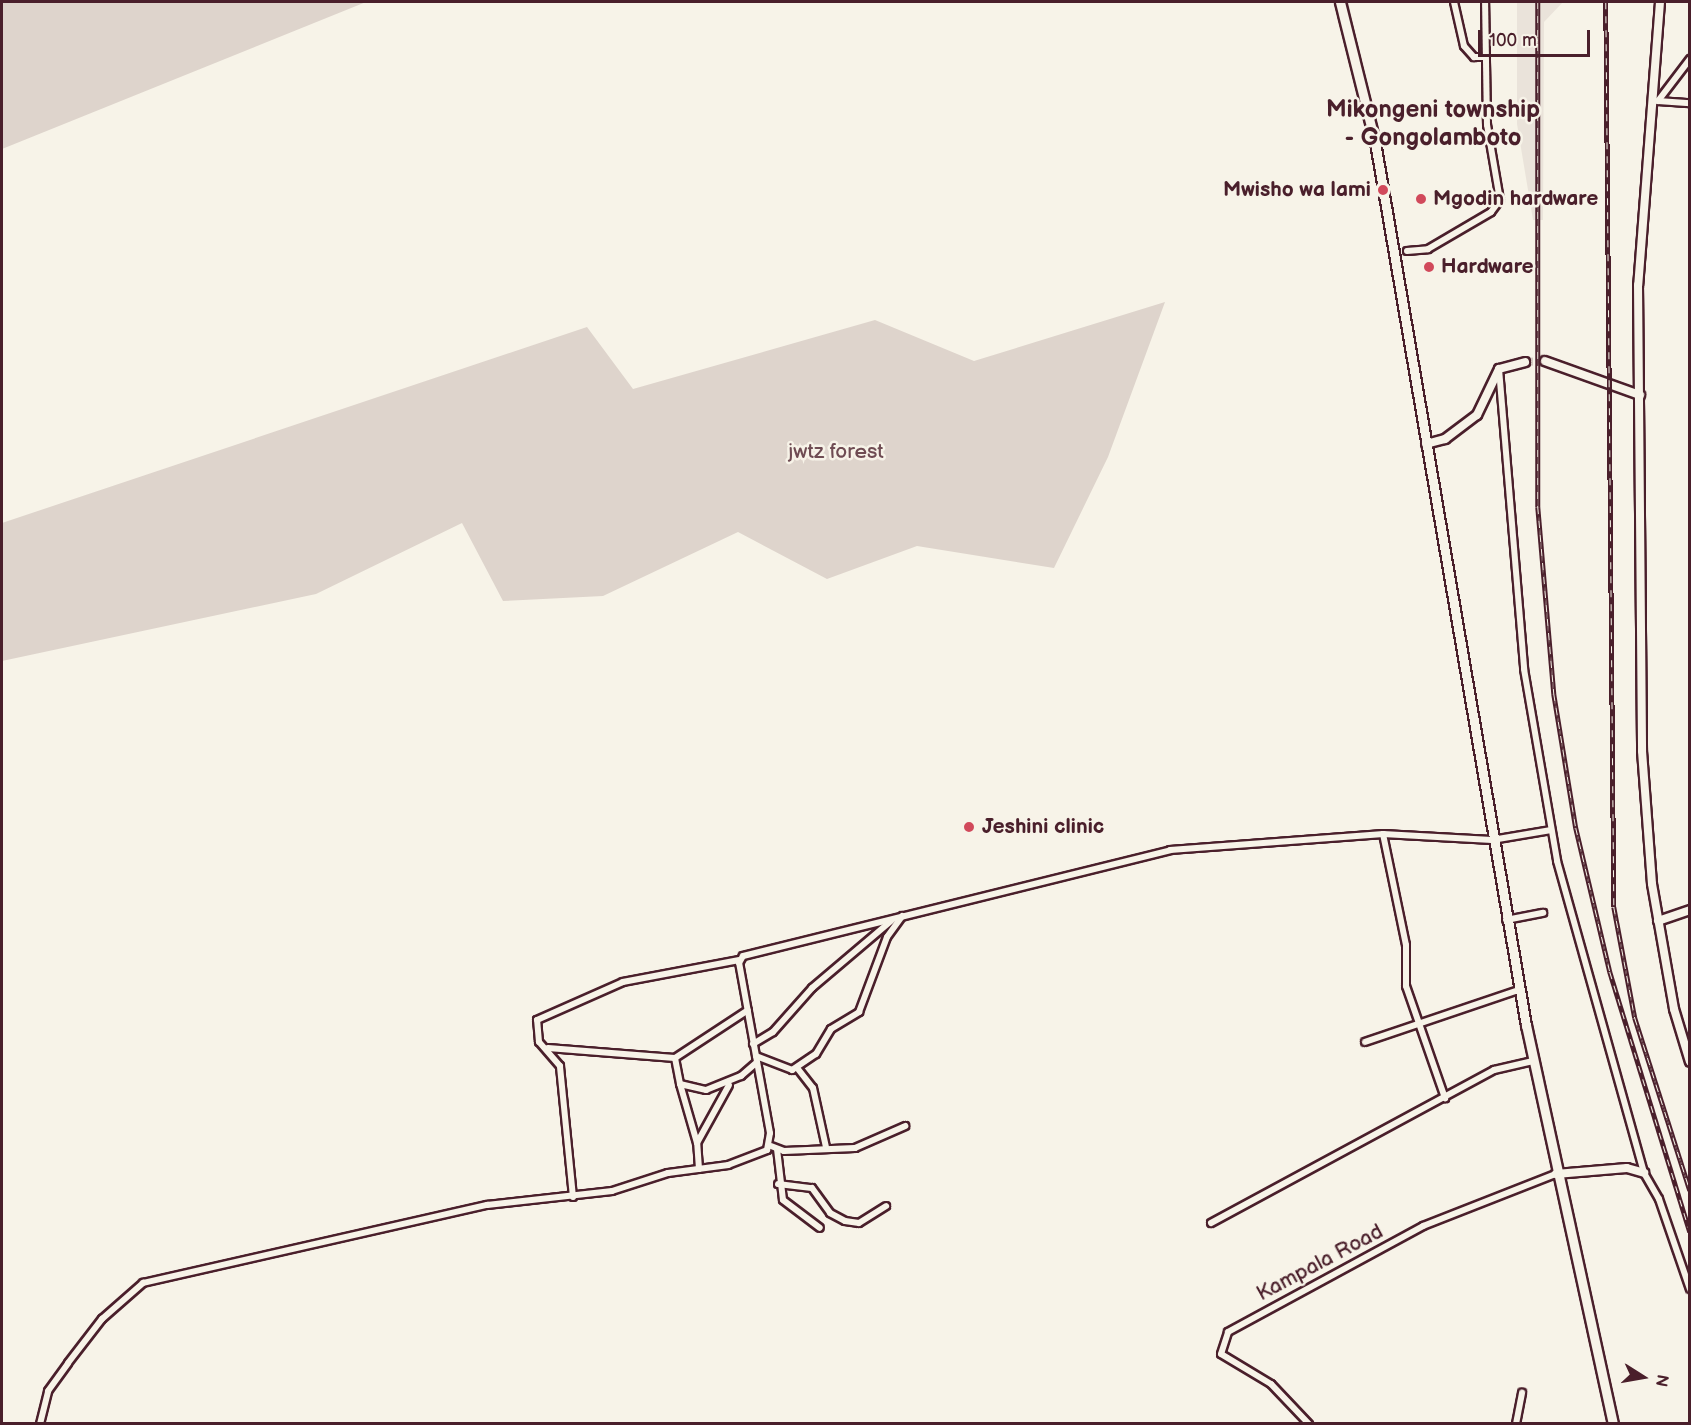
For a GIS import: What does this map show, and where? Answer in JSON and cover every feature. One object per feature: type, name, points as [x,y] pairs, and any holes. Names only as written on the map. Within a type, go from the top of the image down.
[{"type":"main road","points":[[1340,2],[1375,142],[1519,990],[1556,1174],[1613,1424]]},
{"type":"street","points":[[1454,2],[1464,46],[1474,57],[1483,57]]},
{"type":"street","points":[[1407,251],[1428,249],[1491,212],[1500,200],[1489,150],[1483,57],[1485,2]]},
{"type":"street","points":[[1660,2],[1638,285],[1642,751],[1658,921],[1689,1062]]},
{"type":"street","points":[[1651,108],[1689,59]]},
{"type":"street","points":[[1658,101],[1689,103]]},
{"type":"street","points":[[1545,361],[1640,395]]},
{"type":"street","points":[[1426,444],[1445,438],[1477,415],[1499,369],[1525,362]]},
{"type":"street","points":[[1499,369],[1524,669],[1551,830],[1570,921],[1644,1173],[1659,1199],[1689,1289]]},
{"type":"street","points":[[573,1197],[560,1066],[534,1028],[547,1013],[635,979],[739,960],[893,918],[1170,849],[1383,834],[1492,840],[1551,830]]},
{"type":"street","points":[[1383,834],[1406,945],[1406,986],[1445,1098]]},
{"type":"street","points":[[1658,921],[1689,910]]},
{"type":"street","points":[[1506,920],[1543,913]]},
{"type":"street","points":[[798,1069],[821,1049],[831,1029],[859,1012],[887,937],[903,916]]},
{"type":"street","points":[[753,1044],[773,1032],[812,988],[893,918]]},
{"type":"street","points":[[739,960],[774,1147],[778,1184],[786,1204],[820,1228]]},
{"type":"street","points":[[1365,1042],[1519,990]]},
{"type":"street","points":[[547,1048],[675,1058],[748,1010]]},
{"type":"street","points":[[675,1058],[697,1143],[699,1169]]},
{"type":"street","points":[[756,1059],[798,1069],[813,1088],[826,1147]]},
{"type":"street","points":[[697,1143],[732,1082],[756,1059]]},
{"type":"street","points":[[1211,1223],[1494,1070],[1533,1061]]},
{"type":"street","points":[[680,1084],[706,1090],[732,1082]]},
{"type":"street","points":[[40,1424],[48,1391],[68,1363],[102,1319],[143,1283],[487,1205],[573,1197],[699,1169],[728,1165],[774,1147],[855,1148],[905,1126]]},
{"type":"street","points":[[1556,1174],[1627,1168],[1644,1173]]},
{"type":"street","name":"Kampala Road","points":[[1309,1424],[1270,1384],[1221,1354],[1228,1332],[1423,1226],[1556,1174]]},
{"type":"street","points":[[778,1184],[812,1188],[830,1213],[845,1221],[859,1222],[886,1206]]},
{"type":"street","points":[[1516,1424],[1522,1393]]},
{"type":"shaded area","points":[[1517,2],[1563,2],[1544,22],[1543,220],[1533,220],[1517,124]]},
{"type":"green space","points":[[2,2],[366,2],[2,149]]},
{"type":"green space","name":"jwtz forest","points":[[1165,302],[1108,457],[1054,568],[917,546],[827,579],[738,532],[603,596],[503,601],[462,523],[316,594],[2,661],[2,523],[587,327],[633,389],[875,320],[974,361]]},
{"type":"waterway","points":[[1347,2],[1373,116]]},
{"type":"tunnel","points":[[1525,362],[1545,361]]},
{"type":"railway","points":[[1538,2],[1538,507],[1554,694],[1576,828],[1610,972],[1690,1232]]},
{"type":"railway","points":[[1606,2],[1614,907],[1635,1018],[1690,1190]]},
{"type":"place","name":"Mwisho wa lami","points":[[1383,190]]},
{"type":"place","name":"Mgodin hardware","points":[[1421,199]]},
{"type":"place","name":"Hardware","points":[[1429,267]]},
{"type":"place","name":"Jeshini clinic","points":[[969,827]]},
{"type":"district","name":"Mikongeni township - Gongolamboto","points":[[1433,124]]}]
